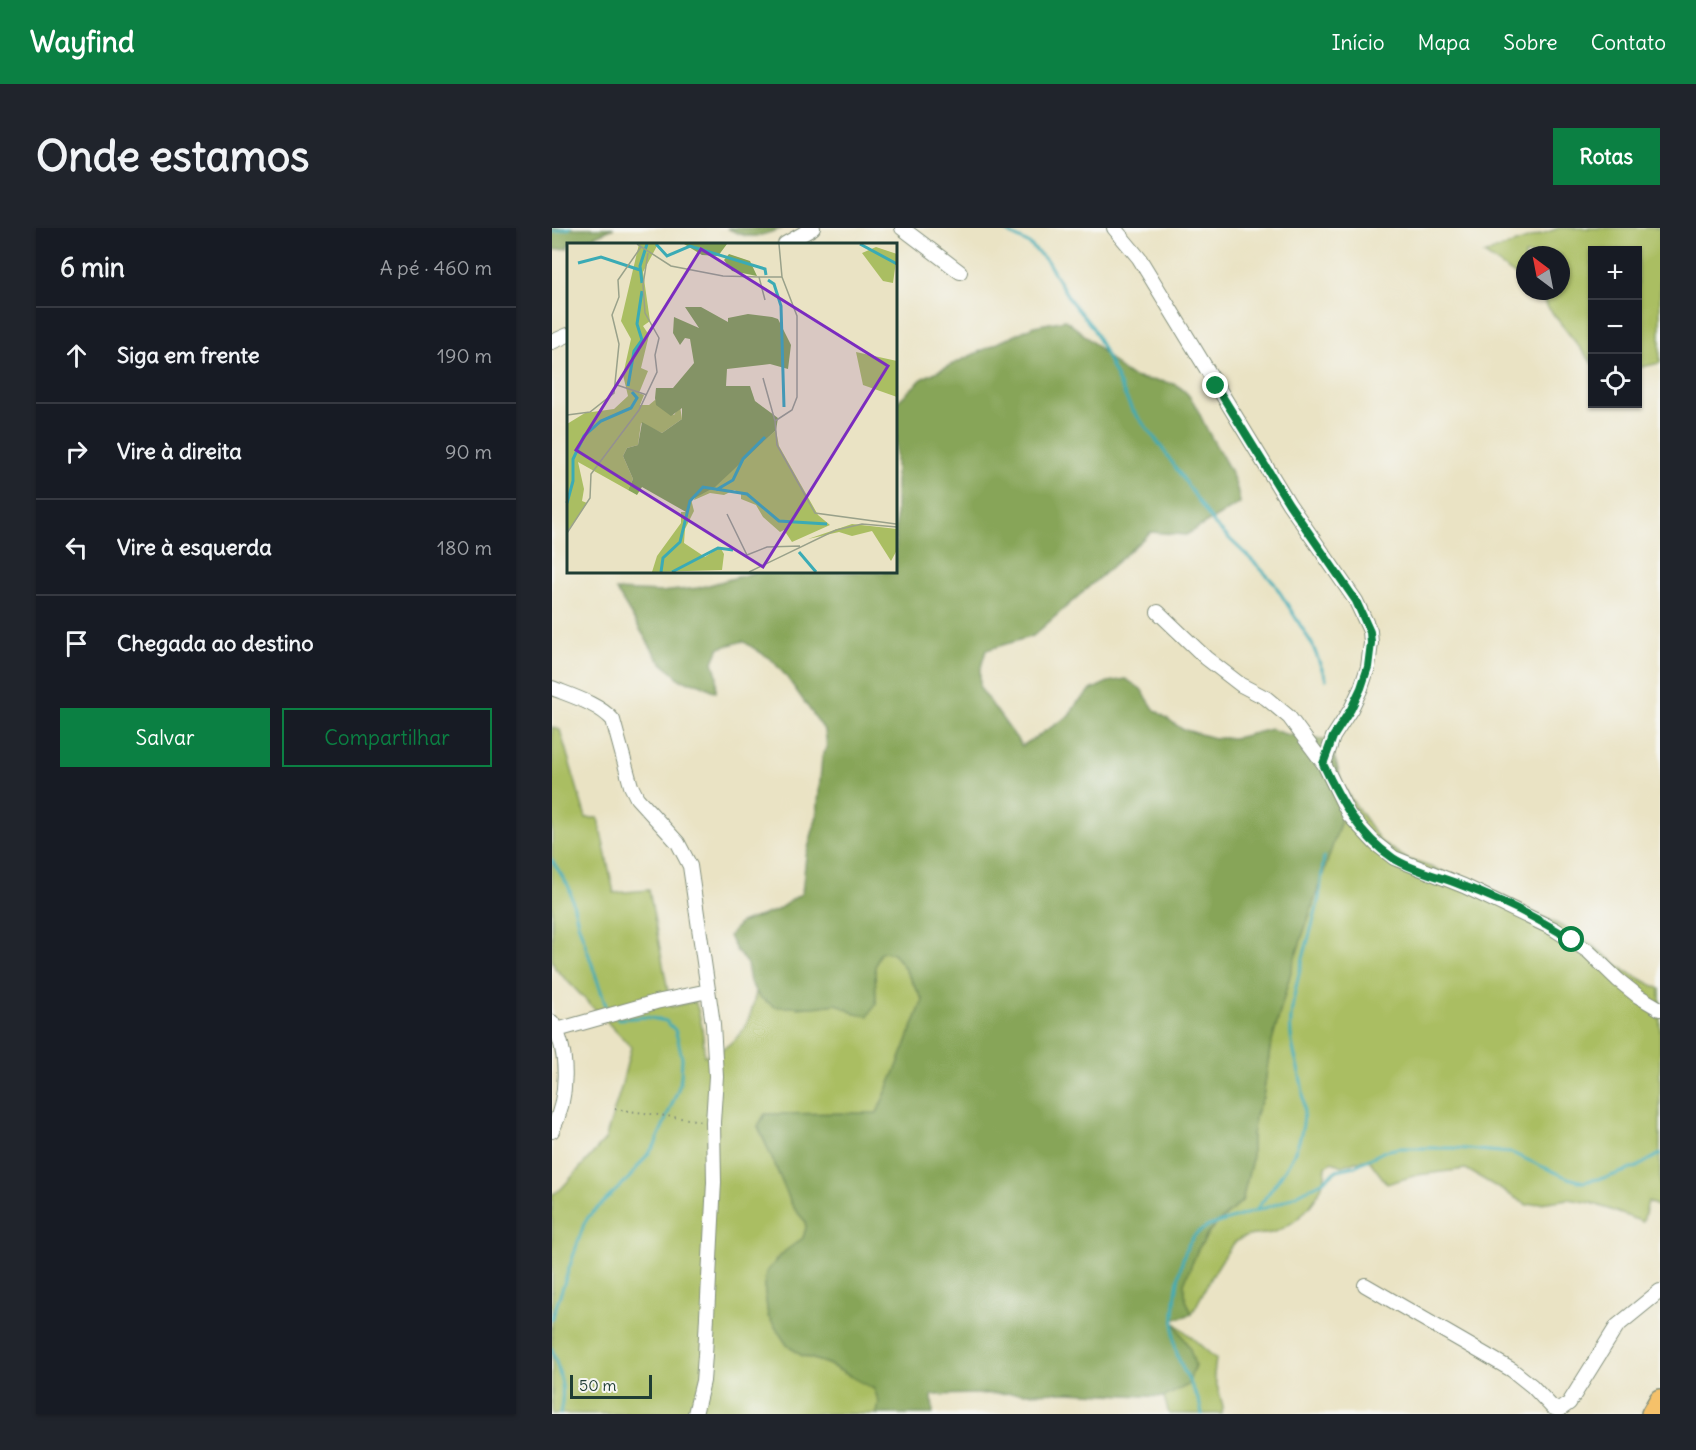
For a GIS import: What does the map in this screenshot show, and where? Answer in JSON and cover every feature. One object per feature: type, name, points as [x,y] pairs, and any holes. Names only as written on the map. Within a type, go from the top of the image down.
[{"type":"highway","points":[[1652,1414],[1660,1400]]},
{"type":"street","points":[[787,243],[813,228]]},
{"type":"street","points":[[902,228],[960,272]]},
{"type":"street","points":[[1114,228],[1139,258],[1289,504],[1356,601],[1370,632],[1368,667],[1361,688],[1333,737],[1323,764]]},
{"type":"street","points":[[552,342],[567,335]]},
{"type":"street","points":[[1158,612],[1206,658],[1241,685],[1266,698],[1288,717],[1323,764],[1349,815],[1376,844],[1394,858],[1464,886],[1554,928],[1588,951],[1638,996],[1660,1009]]},
{"type":"street","points":[[552,688],[579,699],[611,717],[616,727],[631,786],[637,798],[683,850],[690,866],[713,1024],[716,1076],[713,1122],[714,1182],[704,1382],[695,1414]]},
{"type":"street","points":[[552,1131],[559,1116],[565,1089],[565,1072],[554,1026],[708,991]]},
{"type":"street","points":[[1365,1285],[1512,1370],[1532,1386],[1552,1407],[1559,1410],[1569,1403],[1617,1326],[1660,1291]]},
{"type":"path","points":[[615,1109],[713,1122]]},
{"type":"green space","points":[[552,228],[614,228],[579,243],[567,243],[567,248],[552,250]]},
{"type":"green space","points":[[727,228],[783,228],[767,234],[749,236]]},
{"type":"green space","points":[[1559,228],[1660,228],[1660,363],[1642,367],[1642,246],[1588,246],[1588,358],[1542,300],[1570,300],[1570,246],[1516,246],[1516,276],[1484,254]]},
{"type":"green space","points":[[1065,320],[1131,376],[1171,383],[1188,394],[1232,475],[1240,503],[1186,535],[1151,532],[1033,636],[986,650],[980,671],[980,688],[1022,746],[1069,716],[1077,703],[1091,690],[1108,682],[1126,679],[1141,689],[1154,709],[1182,729],[1214,738],[1235,738],[1271,729],[1285,734],[1329,740],[1343,786],[1349,796],[1293,964],[1270,1049],[1263,1097],[1256,1113],[1252,1134],[1252,1159],[1242,1201],[1211,1229],[1198,1249],[1184,1283],[1186,1300],[1192,1314],[1173,1320],[1190,1349],[1195,1365],[1188,1385],[1164,1397],[1067,1392],[932,1395],[933,1414],[877,1414],[879,1402],[874,1389],[828,1364],[801,1355],[787,1345],[768,1316],[764,1285],[766,1272],[785,1251],[803,1238],[806,1228],[805,1221],[793,1207],[758,1126],[765,1114],[877,1113],[923,1000],[893,953],[880,952],[875,967],[876,1004],[868,1016],[855,1014],[837,1004],[814,1007],[775,1007],[759,997],[750,982],[747,964],[729,936],[740,923],[775,911],[802,893],[806,856],[817,815],[822,757],[827,747],[825,731],[772,660],[743,641],[719,648],[713,662],[717,675],[716,692],[700,684],[681,680],[658,659],[616,590],[661,592],[698,588],[752,573],[897,573],[897,402],[923,378],[1034,326]]},
{"type":"green space","points":[[552,727],[560,730],[586,818],[598,818],[614,893],[649,890],[671,1007],[695,1001],[702,1028],[704,1056],[726,1047],[741,1033],[750,1015],[756,991],[759,997],[798,1008],[837,1004],[855,1013],[876,1003],[875,967],[880,952],[892,952],[923,1000],[877,1113],[765,1114],[758,1126],[793,1207],[805,1221],[806,1228],[803,1238],[776,1259],[764,1285],[768,1316],[787,1345],[801,1355],[828,1364],[874,1389],[879,1402],[877,1414],[552,1414],[552,1195],[561,1189],[605,1140],[631,1047],[555,968],[552,959]]},
{"type":"green space","points":[[1349,796],[1381,842],[1407,859],[1476,883],[1579,935],[1627,972],[1660,989],[1660,1208],[1648,1201],[1643,1222],[1592,1203],[1568,1199],[1527,1205],[1466,1169],[1417,1175],[1387,1184],[1369,1160],[1355,1161],[1342,1166],[1332,1162],[1326,1166],[1325,1177],[1316,1197],[1294,1222],[1275,1232],[1247,1236],[1233,1244],[1213,1274],[1192,1314],[1186,1300],[1184,1283],[1198,1249],[1212,1229],[1242,1201],[1252,1159],[1252,1134],[1256,1113],[1263,1097],[1270,1049],[1293,964]]},
{"type":"green space","points":[[1172,1320],[1216,1359],[1214,1375],[1223,1406],[1222,1414],[1169,1414],[1164,1397],[1188,1385],[1190,1349]]},
{"type":"waterway","points":[[552,232],[570,228]]},
{"type":"waterway","points":[[1003,228],[1028,243],[1047,261],[1070,300],[1093,328],[1131,408],[1160,445],[1215,525],[1274,583],[1312,644],[1326,679]]},
{"type":"waterway","points":[[1257,1209],[1290,1161],[1302,1130],[1303,1094],[1292,1041],[1291,1018],[1297,981],[1319,898],[1324,857]]},
{"type":"waterway","points":[[552,860],[569,887],[578,923],[608,1012]]},
{"type":"waterway","points":[[552,1319],[584,1224],[589,1216],[629,1178],[655,1145],[678,1090],[681,1077],[682,1058],[678,1040],[675,1030],[666,1021],[646,1017],[617,1019]]},
{"type":"waterway","points":[[1202,1414],[1198,1398],[1177,1354],[1174,1311],[1179,1277],[1187,1247],[1193,1237],[1203,1229],[1280,1203],[1322,1182],[1337,1170],[1355,1166],[1385,1151],[1399,1148],[1455,1148],[1512,1153],[1568,1178],[1583,1182],[1608,1177],[1637,1167],[1660,1154]]},
{"type":"waterway","points":[[552,1349],[562,1389],[560,1414]]},
{"type":"route","points":[[1216,386],[1289,504],[1356,601],[1370,632],[1368,667],[1361,688],[1333,737],[1323,764],[1349,815],[1376,844],[1394,858],[1504,904],[1554,928],[1572,940]]}]
